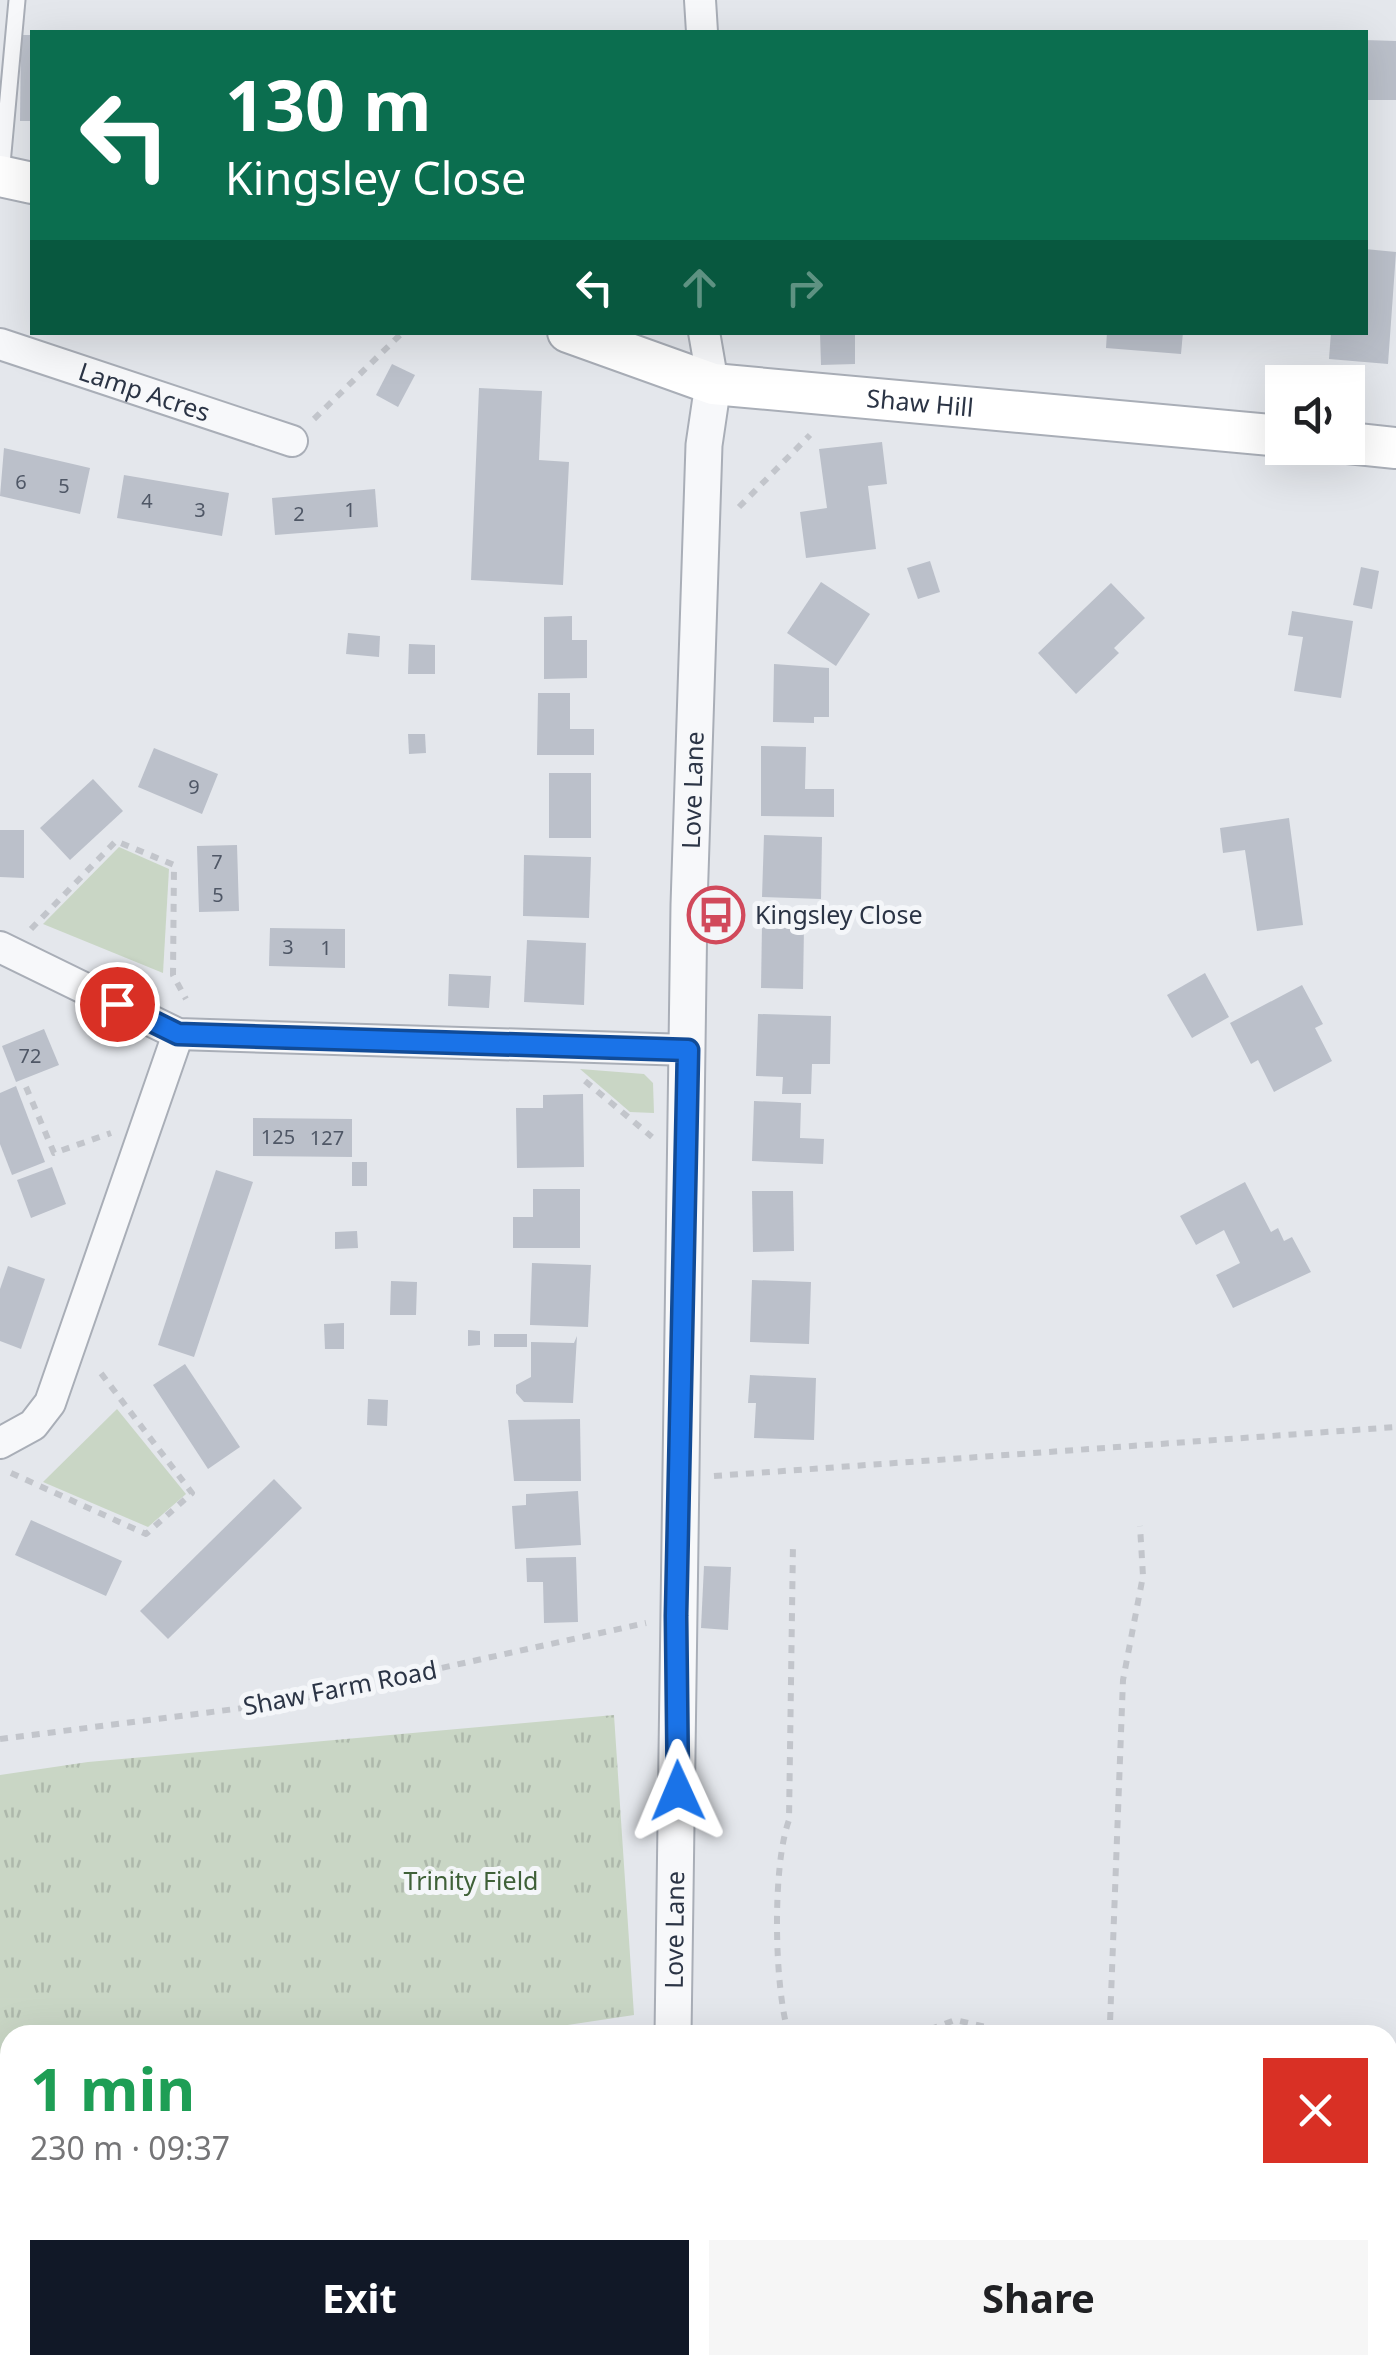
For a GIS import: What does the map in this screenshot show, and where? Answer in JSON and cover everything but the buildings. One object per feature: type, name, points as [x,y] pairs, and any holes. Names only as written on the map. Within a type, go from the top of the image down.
[{"type":"main road","points":[[1,176],[30,182]]},
{"type":"main road","name":"Shaw Hill","points":[[576,335],[713,384],[1265,434]]},
{"type":"main road","points":[[1365,445],[1396,448]]},
{"type":"street","points":[[700,0],[702,30]]},
{"type":"street","points":[[705,335],[713,384]]},
{"type":"street","name":"Lamp Acres","points":[[0,344],[292,441]]},
{"type":"street","name":"Love Lane","points":[[673,2025],[679,1826],[676,1616],[685,1165],[704,445],[713,384]]},
{"type":"street","points":[[12,939],[191,1035],[688,1050]]},
{"type":"street","points":[[0,1443],[33,1425],[50,1403],[150,1119],[191,1035]]},
{"type":"lane","points":[[1,176],[18,0]]},
{"type":"path","points":[[292,441],[401,335]]},
{"type":"path","points":[[701,548],[806,434],[825,436]]},
{"type":"path","points":[[12,939],[37,925],[116,840],[174,864],[173,974],[191,1035]]},
{"type":"path","points":[[542,1045],[685,1165]]},
{"type":"path","points":[[26,1087],[54,1153],[150,1119]]},
{"type":"path","points":[[0,1470],[26,1478],[146,1534],[192,1493],[99,1376],[82,1318]]},
{"type":"path","points":[[679,1478],[1396,1427]]},
{"type":"path","points":[[1111,2025],[1122,1680],[1143,1576],[1140,1526]]},
{"type":"path","points":[[786,2025],[780,2008],[780,1846],[789,1820],[792,1543]]},
{"type":"path","name":"Shaw Farm Road","points":[[0,1739],[282,1703],[676,1616]]},
{"type":"path","points":[[942,2025],[956,2020],[978,2025]]},
{"type":"green space","points":[[119,847],[169,869],[163,973],[43,924]]},
{"type":"green space","points":[[580,1069],[644,1074],[653,1083],[654,1113],[630,1112]]},
{"type":"green space","points":[[117,1409],[186,1494],[148,1527],[43,1482]]},
{"type":"green space","name":"Trinity Field","points":[[614,1715],[634,2015],[568,2025],[0,2025],[0,1775],[88,1762]]},
{"type":"place","name":"Kingsley Close","points":[[716,915]]},
{"type":"route","points":[[117,1004],[178,1034],[688,1050],[676,1616],[678,1791]]}]
